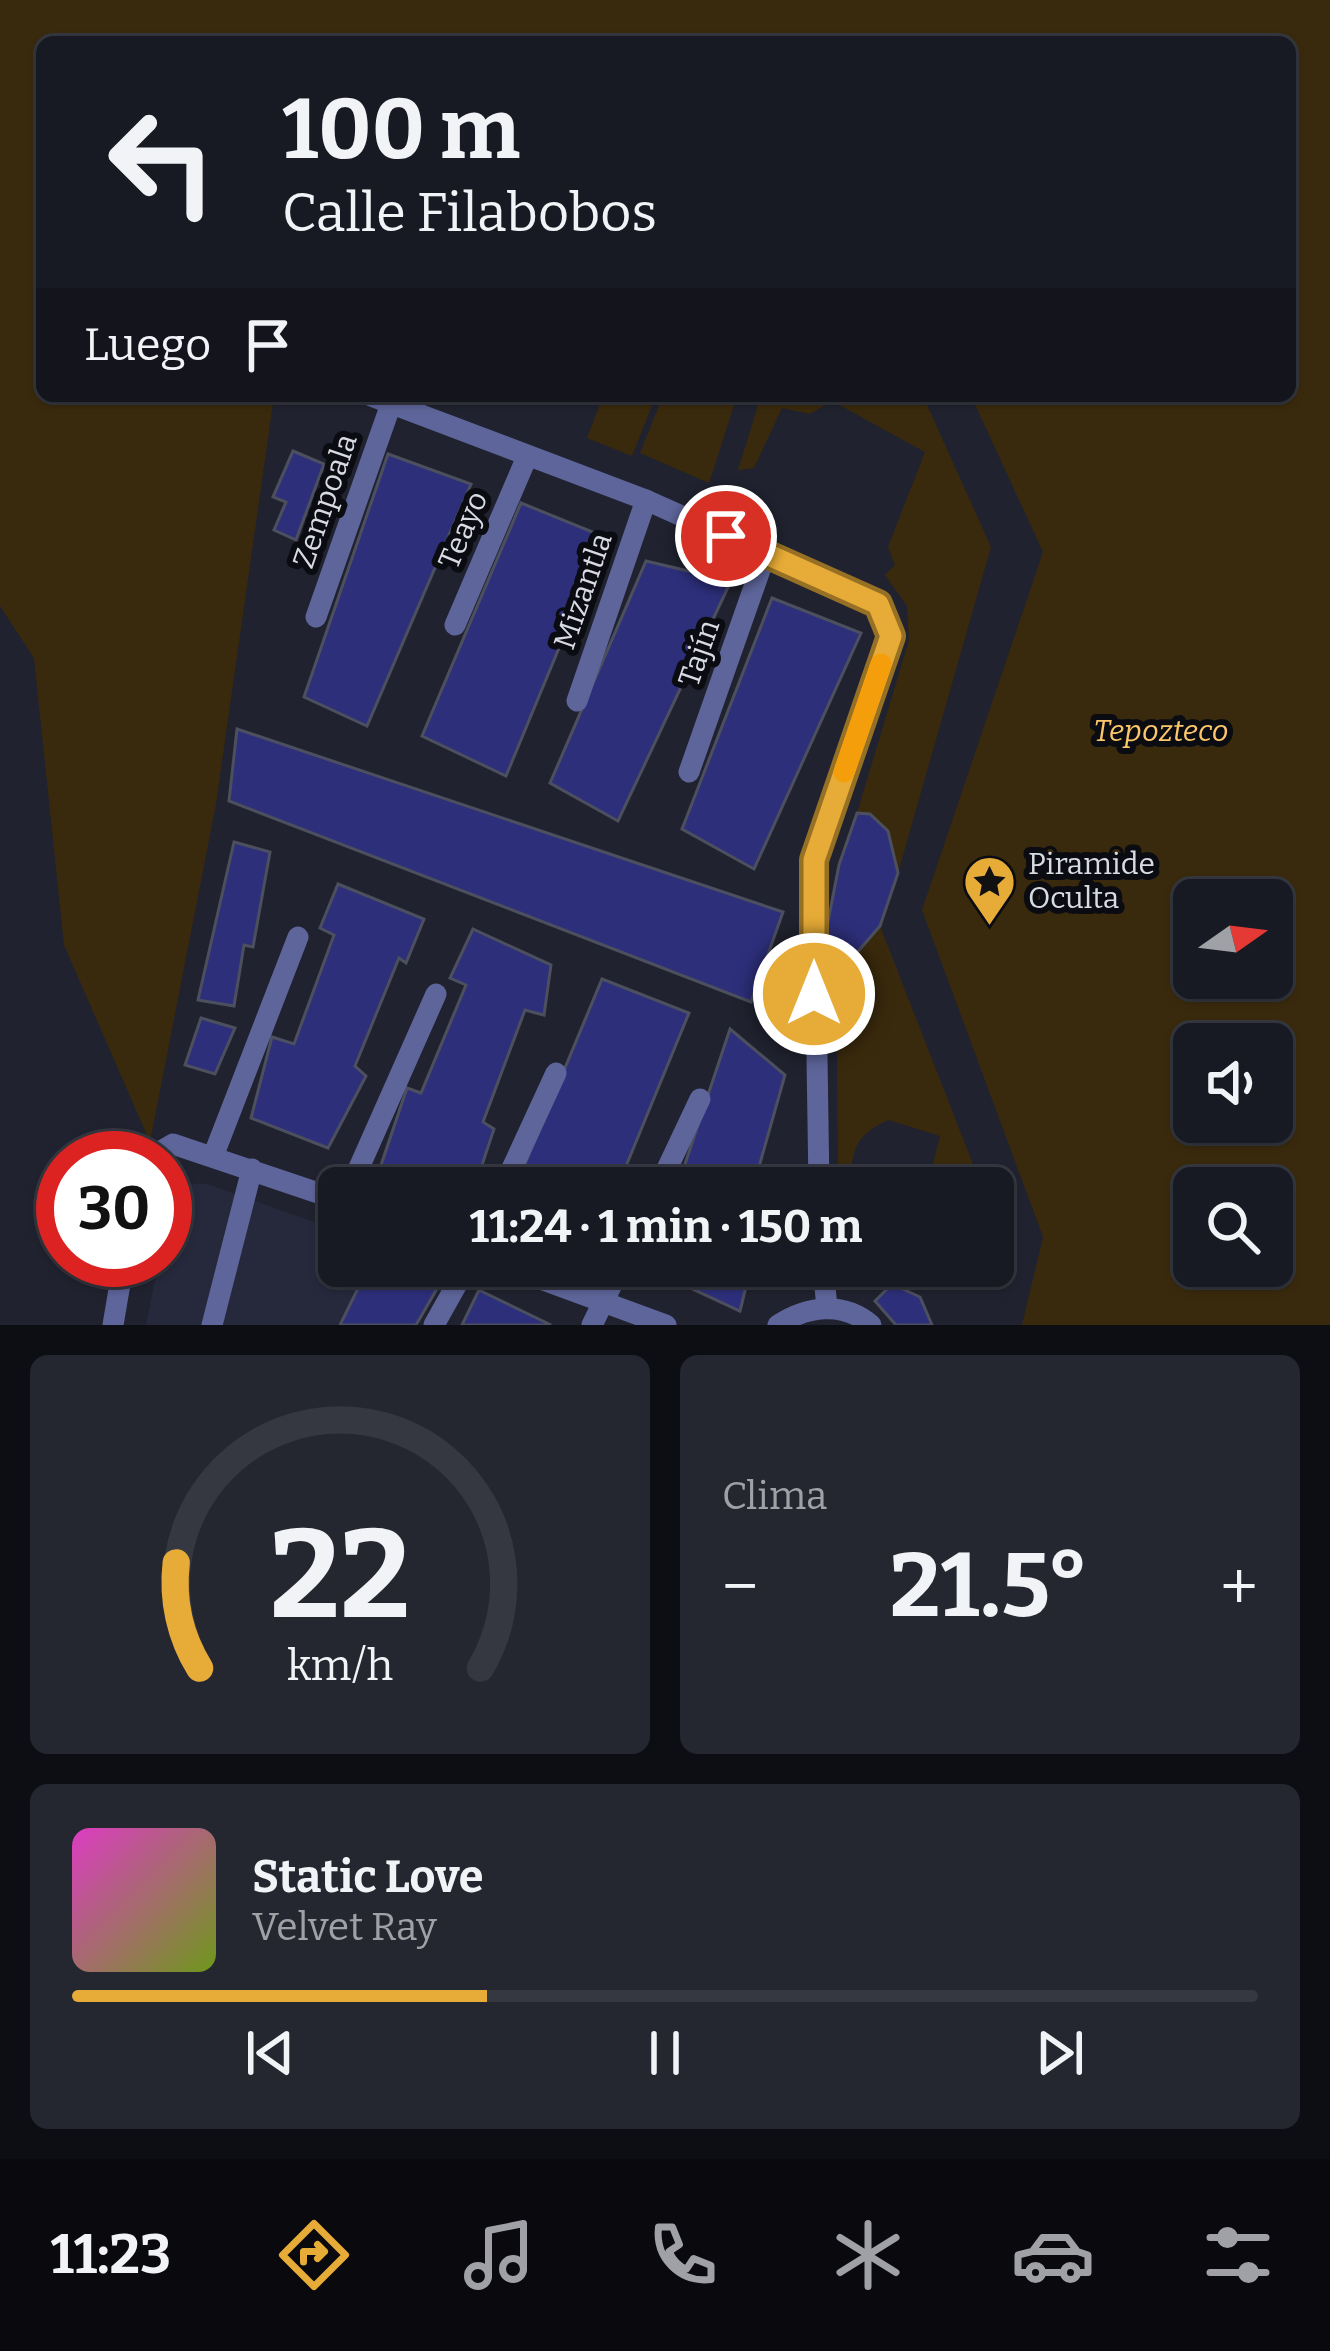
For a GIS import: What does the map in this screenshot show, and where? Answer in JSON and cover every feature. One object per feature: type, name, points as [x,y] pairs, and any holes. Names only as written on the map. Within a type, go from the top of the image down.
[{"type":"street","name":"Zempoala","points":[[316,617],[380,402]]},
{"type":"street","points":[[386,402],[526,459],[646,500],[878,604],[891,636],[814,860],[819,1167]]},
{"type":"street","name":"Teayo","points":[[455,625],[526,459]]},
{"type":"street","name":"Mizantla","points":[[578,701],[646,500]]},
{"type":"street","name":"Tajín","points":[[689,772],[766,553]]},
{"type":"street","points":[[214,1154],[298,937]]},
{"type":"street","points":[[359,1167],[436,994]]},
{"type":"street","points":[[513,1167],[556,1073]]},
{"type":"street","points":[[668,1167],[700,1099]]},
{"type":"street","points":[[192,1149],[318,1193]]},
{"type":"street","points":[[212,1325],[252,1169]]},
{"type":"street","points":[[113,1325],[119,1287]]},
{"type":"street","points":[[434,1325],[455,1287]]},
{"type":"street","points":[[561,1287],[666,1325]]},
{"type":"street","points":[[592,1325],[610,1287]]},
{"type":"street","points":[[825,1287],[826,1307]]},
{"type":"street","points":[[778,1325],[796,1313],[826,1307],[860,1316],[871,1325]]},
{"type":"shaded area","points":[[192,1184],[207,1184],[318,1224],[318,1287],[359,1287],[340,1325],[146,1325],[154,1287],[192,1287]]},
{"type":"green space","name":"Tepozteco","points":[[0,0],[1330,0],[1330,1325],[1022,1325],[1043,1237],[922,910],[1043,552],[974,402],[1296,402],[1296,36],[36,36],[36,402],[273,402],[216,804],[152,1131],[145,1131],[64,945],[34,658],[0,606]]},
{"type":"green space","points":[[601,402],[653,403],[632,456],[587,438]]},
{"type":"green space","points":[[661,402],[735,402],[709,483],[640,453]]},
{"type":"green space","points":[[759,402],[830,402],[810,414],[782,408],[754,468],[738,470]]},
{"type":"green space","points":[[834,402],[926,402],[991,547],[898,873],[882,826],[857,813],[909,640],[907,606],[885,575],[895,565],[888,547],[925,452]]},
{"type":"green space","points":[[880,926],[974,1167],[933,1164],[940,1136],[889,1120],[861,1139],[853,1167],[838,1167],[837,1048],[848,977],[823,956],[824,942]]},
{"type":"building","points":[[293,451],[324,464],[296,540],[274,530],[286,502],[273,497]]},
{"type":"building","points":[[388,454],[471,484],[367,726],[304,697]]},
{"type":"building","points":[[521,503],[605,537],[506,776],[422,736]]},
{"type":"building","points":[[646,561],[731,581],[618,821],[550,783]]},
{"type":"building","points":[[772,598],[861,633],[754,869],[682,829]]},
{"type":"building","points":[[237,729],[783,912],[751,1002],[229,801]]},
{"type":"building","points":[[857,813],[870,814],[888,831],[898,873],[880,926],[855,955],[824,942],[839,865]]},
{"type":"building","points":[[234,842],[270,852],[253,947],[244,945],[234,1006],[198,1000]]},
{"type":"building","points":[[338,884],[424,919],[406,963],[399,958],[355,1066],[366,1076],[328,1148],[251,1118],[272,1037],[294,1044],[334,935],[320,928]]},
{"type":"building","points":[[473,929],[551,965],[544,1015],[525,1010],[483,1122],[494,1129],[481,1167],[380,1167],[407,1088],[421,1093],[466,985],[450,978]]},
{"type":"building","points":[[602,979],[689,1013],[626,1167],[524,1167]]},
{"type":"building","points":[[201,1018],[235,1028],[215,1074],[185,1065]]},
{"type":"building","points":[[730,1029],[785,1075],[759,1167],[684,1167]]},
{"type":"building","points":[[359,1287],[438,1287],[416,1325],[340,1325]]},
{"type":"building","points":[[688,1287],[746,1287],[740,1311]]},
{"type":"building","points":[[889,1287],[898,1287],[920,1297],[932,1325],[896,1325],[875,1301]]},
{"type":"building","points":[[479,1290],[551,1325],[462,1325]]},
{"type":"slow traffic","points":[[844,772],[881,664]]},
{"type":"place","name":"Piramide Oculta","points":[[989,927]]},
{"type":"route","points":[[726,536],[878,604],[891,636],[814,860],[814,994]]}]
